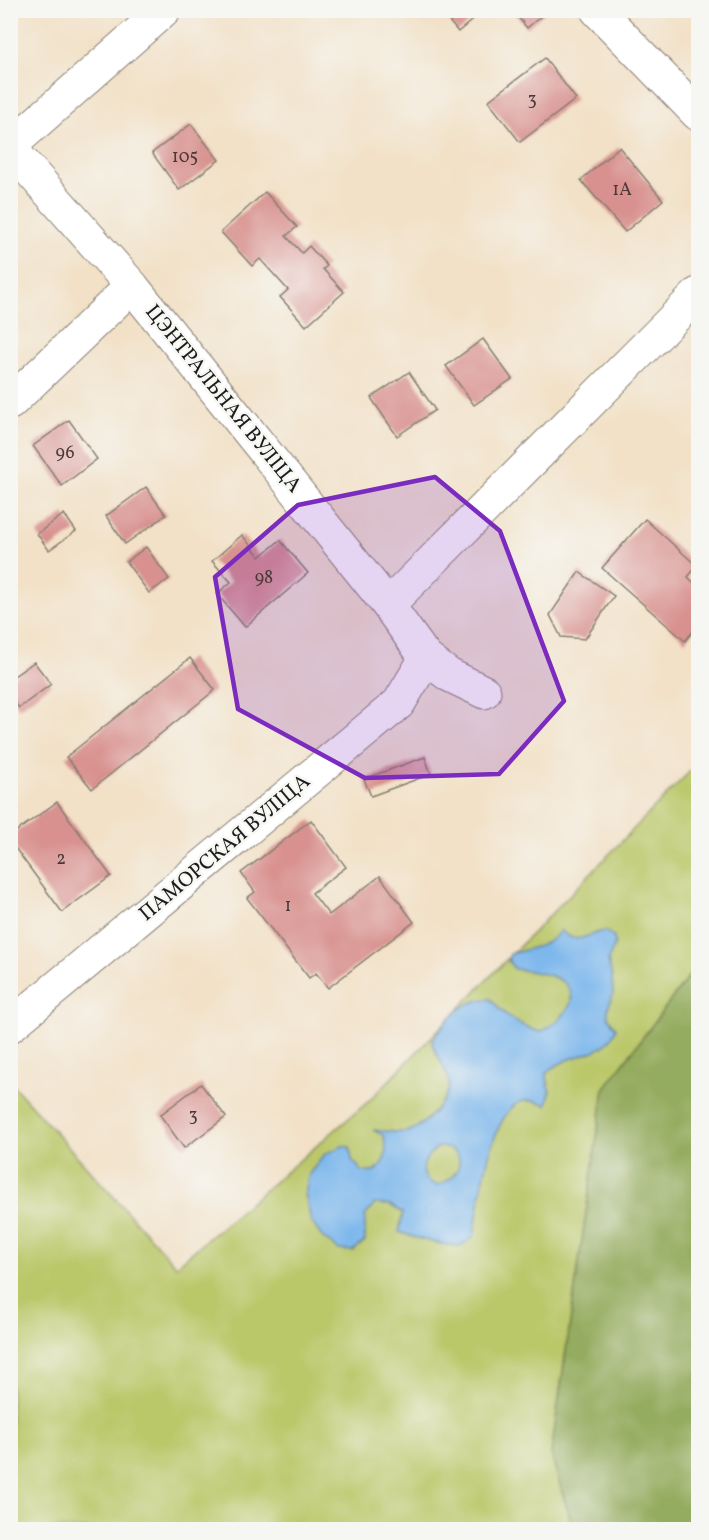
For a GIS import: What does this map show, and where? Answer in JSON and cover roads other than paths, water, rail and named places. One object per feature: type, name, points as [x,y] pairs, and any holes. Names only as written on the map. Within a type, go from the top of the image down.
[{"type":"street","points":[[10,147],[164,10]]},
{"type":"street","points":[[597,10],[699,114]]},
{"type":"street","name":"ЦЭНТРАЛЬНАЯ ВУЛІЦА","points":[[10,147],[132,286],[388,605],[426,658],[449,675],[484,692]]},
{"type":"street","points":[[10,403],[132,286]]},
{"type":"street","points":[[388,605],[699,294]]},
{"type":"street","name":"ПАМОРСКАЯ ВУЛІЦА","points":[[10,1026],[399,703],[426,658]]},
{"type":"water","points":[[560,930],[577,939],[605,931],[614,937],[615,944],[608,960],[613,995],[608,1008],[608,1017],[616,1028],[612,1036],[607,1043],[594,1051],[563,1062],[546,1072],[550,1092],[547,1105],[534,1101],[523,1101],[509,1110],[493,1142],[474,1236],[468,1241],[456,1246],[439,1244],[399,1232],[403,1213],[390,1205],[375,1204],[365,1216],[365,1241],[353,1251],[339,1250],[321,1236],[311,1221],[305,1194],[309,1174],[325,1154],[342,1146],[350,1147],[352,1160],[363,1172],[375,1172],[384,1160],[386,1146],[383,1135],[373,1130],[406,1132],[412,1130],[433,1113],[448,1091],[449,1084],[447,1073],[432,1041],[443,1025],[464,1006],[491,999],[513,1020],[540,1032],[560,1018],[570,1004],[571,997],[569,989],[563,982],[546,974],[514,969],[508,960],[510,954],[538,946]],"holes":[[[439,1147],[456,1153],[459,1159],[456,1171],[445,1182],[436,1185],[429,1182],[424,1172],[425,1161]]]}]
